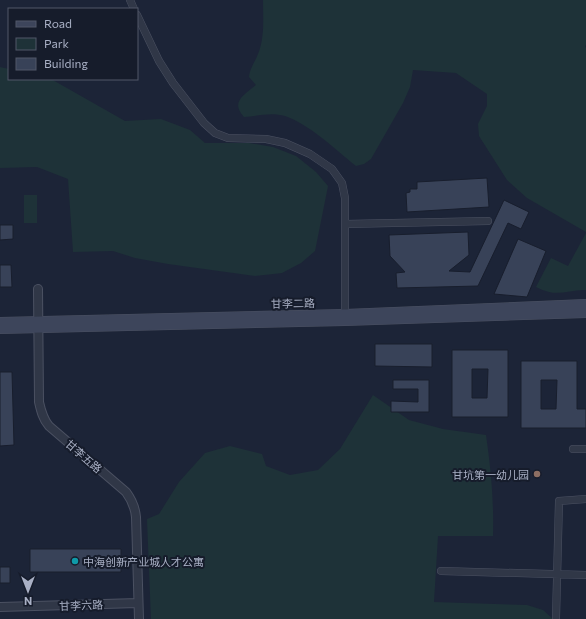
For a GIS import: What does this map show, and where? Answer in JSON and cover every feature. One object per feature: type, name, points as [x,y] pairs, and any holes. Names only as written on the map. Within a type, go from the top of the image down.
[{"type":"main road","name":"甘李二路","points":[[345,317],[586,304]]},
{"type":"main road","name":"甘李二路","points":[[0,322],[38,324],[586,313]]},
{"type":"main road","name":"甘李二路","points":[[0,329],[38,324]]},
{"type":"street","points":[[138,17],[159,61],[173,83],[204,124],[216,133],[228,138],[266,139],[285,143],[310,154],[332,169],[342,183],[345,198],[345,317]]},
{"type":"street","points":[[345,224],[488,221]]},
{"type":"street","name":"甘李五路","points":[[38,289],[39,402],[44,419],[49,426],[126,492],[135,506],[139,619]]},
{"type":"street","points":[[573,449],[586,449]]},
{"type":"street","points":[[556,618],[558,501],[586,499]]},
{"type":"street","points":[[441,571],[586,575]]},
{"type":"street","name":"甘李六路","points":[[0,607],[138,603]]},
{"type":"green space","points":[[263,0],[586,0],[586,232],[527,198],[507,180],[479,136],[478,124],[487,106],[487,94],[456,73],[413,70],[410,87],[403,103],[371,159],[364,164],[356,166],[313,131],[285,116],[275,114],[244,117],[240,112],[238,103],[243,96],[256,85],[249,77],[262,41]]},
{"type":"green space","points":[[0,67],[8,69],[8,80],[53,80],[125,121],[161,119],[190,130],[205,143],[249,143],[273,147],[296,156],[316,172],[328,186],[315,251],[301,263],[282,273],[255,276],[168,264],[135,258],[113,251],[73,252],[68,179],[37,167],[0,168]]},
{"type":"green space","points":[[24,195],[37,195],[37,223],[24,223]]},
{"type":"green space","points":[[586,233],[586,290],[554,293],[536,287],[551,258],[568,266]]},
{"type":"green space","points":[[373,395],[409,420],[443,429],[486,435],[492,486],[493,536],[438,536],[434,602],[527,605],[543,610],[553,619],[151,619],[147,519],[159,514],[179,482],[205,453],[230,446],[262,454],[266,466],[290,475],[318,470],[340,449]]},
{"type":"building","points":[[487,178],[489,207],[407,212],[406,193],[410,192],[410,189],[417,189],[417,182]]},
{"type":"building","points":[[504,200],[529,212],[521,229],[508,223],[478,286],[397,288],[396,273],[405,272],[390,256],[389,235],[468,232],[469,255],[449,271],[470,272]]},
{"type":"building","points":[[0,225],[13,225],[13,239],[0,240]]},
{"type":"building","points":[[518,239],[546,251],[527,297],[494,294]]},
{"type":"building","points":[[0,265],[11,265],[12,287],[0,287]]},
{"type":"building","points":[[375,344],[432,344],[432,367],[375,366]]},
{"type":"building","points":[[452,350],[508,350],[508,417],[452,417]],"holes":[[[472,369],[488,369],[487,398],[472,398]]]},
{"type":"building","points":[[521,361],[577,361],[577,409],[586,409],[586,428],[521,428]],"holes":[[[541,380],[557,380],[556,409],[541,409]]]},
{"type":"building","points":[[0,372],[12,372],[14,445],[0,446]]},
{"type":"building","points":[[393,380],[429,380],[429,412],[391,412],[391,401],[418,402],[418,389],[393,389]]},
{"type":"building","name":"中海创新产业城人才公寓","points":[[30,549],[121,549],[121,572],[30,572]]},
{"type":"building","points":[[0,567],[10,567],[10,583],[0,583]]},
{"type":"place","name":"甘坑第一幼儿园","points":[[537,474]]},
{"type":"place","name":"中海创新产业城人才公寓","points":[[75,561]]}]
